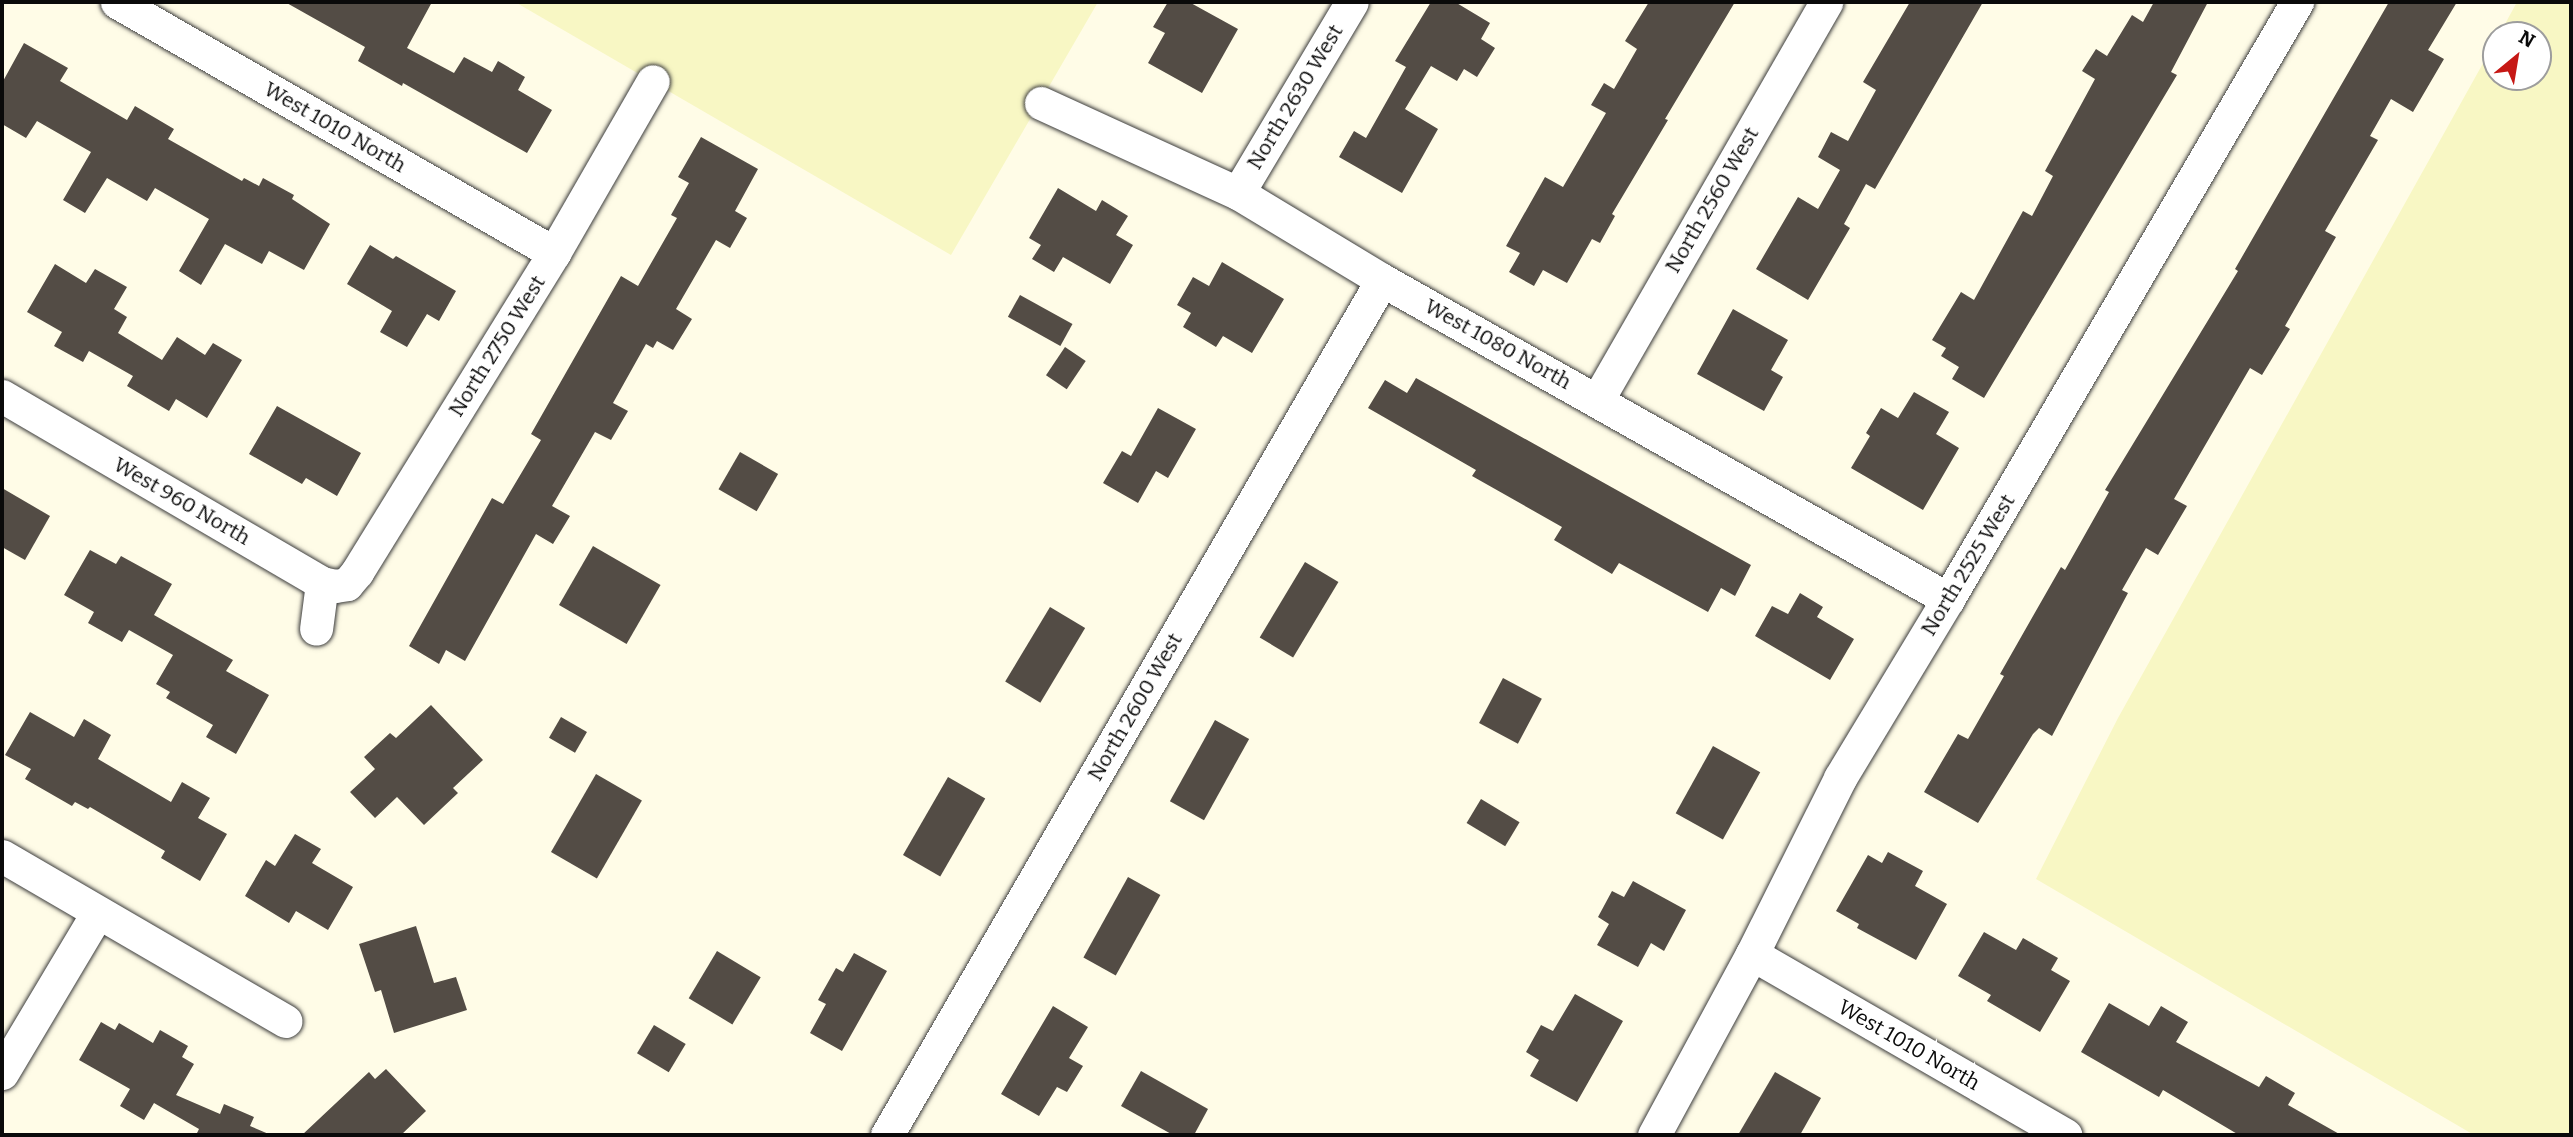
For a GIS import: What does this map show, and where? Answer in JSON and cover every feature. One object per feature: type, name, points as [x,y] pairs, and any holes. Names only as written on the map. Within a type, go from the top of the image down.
[{"type":"street","name":"West 1010 North","points":[[117,2],[554,253]]},
{"type":"street","name":"North 2630 West","points":[[1238,193],[1352,2]]},
{"type":"street","name":"North 2560 West","points":[[1598,399],[1826,2]]},
{"type":"street","name":"North 2525 West","points":[[1654,1135],[1752,954],[1840,778],[1948,599],[2297,2]]},
{"type":"street","name":"North 2750 West","points":[[322,583],[335,586],[347,584],[357,572],[554,253],[653,82]]},
{"type":"street","name":"West 1080 North","points":[[1041,103],[1238,193],[1382,279],[1948,599]]},
{"type":"street","name":"North 2600 West","points":[[887,1135],[1382,279]]},
{"type":"street","name":"West 960 North","points":[[2,396],[322,583]]},
{"type":"street","points":[[316,629],[322,583]]},
{"type":"street","points":[[2,856],[285,1021]]},
{"type":"street","points":[[2,1073],[98,912]]},
{"type":"street","name":"West 1010 North","points":[[1752,954],[2066,1135]]},
{"type":"green space","points":[[515,2],[1098,2],[951,255]]},
{"type":"green space","points":[[2517,2],[2571,2],[2571,1135],[2474,1135],[2036,879],[2118,718],[2482,65],[2482,91],[2552,91],[2552,21],[2507,21]]},
{"type":"building","points":[[285,2],[432,2],[407,48],[454,73],[464,57],[492,72],[498,61],[525,77],[518,90],[552,110],[527,153],[403,83],[402,86],[358,61],[365,47]]},
{"type":"building","points":[[1168,2],[1189,2],[1238,29],[1202,93],[1148,63],[1165,33],[1153,27]]},
{"type":"building","points":[[1431,2],[1455,2],[1490,23],[1481,39],[1495,48],[1477,77],[1464,69],[1457,81],[1431,66],[1405,109],[1438,129],[1402,193],[1339,157],[1354,131],[1366,138],[1406,67],[1395,61]]},
{"type":"building","points":[[1649,2],[1735,2],[1665,119],[1668,120],[1612,214],[1615,216],[1600,243],[1592,239],[1567,283],[1543,270],[1534,286],[1509,272],[1520,253],[1506,246],[1545,177],[1563,187],[1606,113],[1591,105],[1604,83],[1614,89],[1637,49],[1625,41]]},
{"type":"building","points":[[1910,2],[1983,2],[1875,189],[1866,184],[1844,224],[1850,228],[1808,300],[1756,269],[1798,197],[1818,209],[1840,170],[1818,157],[1831,132],[1848,141],[1876,90],[1863,82]]},
{"type":"building","points":[[2154,2],[2208,2],[2171,72],[2177,75],[1984,398],[1952,379],[1959,367],[1941,356],[1946,348],[1932,340],[1961,292],[1974,300],[2023,211],[2032,216],[2053,176],[2045,171],[2095,79],[2082,71],[2096,49],[2107,56],[2132,15],[2143,22]]},
{"type":"building","points":[[2389,2],[2457,2],[2428,50],[2444,59],[2413,112],[2391,99],[2370,136],[2378,140],[2325,231],[2336,237],[2285,326],[2290,329],[2262,375],[2250,368],[2174,499],[2187,506],[2158,555],[2146,548],[2122,590],[2128,593],[2052,736],[2039,728],[2033,734],[1978,823],[1924,792],[1958,734],[1968,739],[2004,676],[2000,674],[2061,567],[2065,570],[2109,492],[2105,490],[2238,271],[2235,269]]},
{"type":"building","points":[[24,43],[68,68],[60,81],[127,120],[135,106],[174,129],[168,139],[242,181],[244,178],[259,186],[263,178],[294,195],[292,199],[330,224],[304,270],[269,251],[262,264],[225,244],[201,285],[179,271],[209,219],[155,188],[147,201],[107,178],[85,213],[63,200],[91,152],[37,121],[26,138],[2,124],[2,83]]},
{"type":"building","points":[[701,137],[758,169],[735,211],[747,218],[730,248],[716,240],[676,309],[692,319],[673,350],[657,341],[653,348],[646,344],[613,403],[628,411],[611,440],[595,432],[552,506],[570,516],[553,544],[536,534],[465,661],[446,650],[439,664],[409,646],[492,498],[503,504],[541,440],[531,434],[621,276],[638,286],[677,218],[671,215],[689,183],[678,177]]},
{"type":"building","points":[[1058,188],[1096,211],[1102,200],[1128,216],[1116,235],[1133,245],[1110,284],[1063,257],[1054,272],[1032,259],[1041,245],[1029,238]]},
{"type":"building","points":[[370,245],[393,259],[396,256],[456,291],[439,321],[427,314],[407,347],[380,332],[392,311],[347,284]]},
{"type":"building","points":[[1222,262],[1284,299],[1252,353],[1223,336],[1216,347],[1183,327],[1191,313],[1177,305],[1193,277],[1209,286]]},
{"type":"building","points":[[55,264],[86,283],[95,269],[127,287],[114,309],[127,317],[118,333],[162,360],[177,337],[205,355],[213,343],[242,360],[207,418],[176,399],[169,411],[127,386],[133,376],[89,351],[83,362],[54,346],[62,332],[27,312]]},
{"type":"building","points":[[1020,295],[1072,324],[1060,346],[1008,317]]},
{"type":"building","points":[[1733,309],[1788,340],[1771,370],[1783,377],[1764,411],[1697,374]]},
{"type":"building","points":[[1065,347],[1086,361],[1067,389],[1046,375]]},
{"type":"building","points":[[1416,378],[1751,565],[1735,596],[1721,588],[1708,612],[1619,563],[1612,574],[1554,540],[1562,527],[1472,476],[1476,470],[1368,408],[1385,380],[1407,393]]},
{"type":"building","points":[[1914,392],[1949,412],[1936,434],[1959,448],[1923,510],[1851,468],[1870,436],[1866,433],[1881,408],[1898,418]]},
{"type":"building","points":[[277,406],[361,453],[337,496],[306,478],[302,484],[249,454]]},
{"type":"building","points":[[1158,408],[1196,429],[1168,478],[1156,471],[1138,503],[1103,483],[1122,451],[1131,456]]},
{"type":"building","points":[[740,452],[778,474],[757,511],[718,489]]},
{"type":"building","points":[[2,488],[50,516],[25,560],[2,547]]},
{"type":"building","points":[[593,546],[661,585],[627,644],[559,605]]},
{"type":"building","points":[[90,550],[116,564],[121,556],[172,584],[154,615],[233,660],[226,671],[269,695],[236,754],[206,737],[213,725],[166,698],[170,692],[156,684],[173,655],[129,630],[122,642],[88,623],[94,612],[64,595]]},
{"type":"building","points":[[1305,562],[1338,582],[1293,658],[1260,637]]},
{"type":"building","points":[[1800,593],[1823,607],[1817,617],[1854,639],[1830,680],[1755,636],[1772,606],[1788,614]]},
{"type":"building","points":[[1050,607],[1085,628],[1040,703],[1005,682]]},
{"type":"building","points":[[1503,678],[1542,699],[1518,744],[1479,723]]},
{"type":"building","points":[[431,705],[483,760],[453,788],[458,793],[424,825],[397,797],[375,818],[350,792],[375,769],[364,757],[390,733],[396,738]]},
{"type":"building","points":[[30,712],[74,737],[84,719],[111,735],[98,759],[171,802],[182,782],[210,798],[198,818],[227,834],[200,881],[161,858],[165,851],[90,807],[88,809],[75,802],[72,806],[25,779],[31,769],[5,755]]},
{"type":"building","points":[[561,717],[587,732],[575,753],[549,738]]},
{"type":"building","points":[[1215,720],[1249,739],[1204,820],[1170,801]]},
{"type":"building","points":[[1713,746],[1760,772],[1723,840],[1676,813]]},
{"type":"building","points":[[596,774],[642,800],[597,878],[551,852]]},
{"type":"building","points":[[948,777],[985,798],[940,876],[903,855]]},
{"type":"building","points":[[1481,799],[1520,822],[1505,846],[1467,823]]},
{"type":"building","points":[[295,834],[321,849],[312,863],[353,887],[328,930],[296,911],[289,923],[245,896],[266,860],[275,866]]},
{"type":"building","points":[[1888,852],[1923,871],[1915,886],[1947,904],[1916,960],[1857,928],[1859,924],[1836,911],[1868,855],[1882,863]]},
{"type":"building","points":[[1128,877],[1160,895],[1116,975],[1083,957]]},
{"type":"building","points":[[1633,881],[1686,910],[1664,951],[1651,943],[1638,967],[1597,945],[1609,924],[1598,917],[1612,891],[1624,897]]},
{"type":"building","points":[[416,926],[434,983],[456,977],[467,1010],[394,1033],[381,990],[375,992],[359,944]]},
{"type":"building","points":[[1984,932],[2016,950],[2023,938],[2058,958],[2051,970],[2070,981],[2040,1032],[1987,1001],[1991,995],[1958,976]]},
{"type":"building","points":[[717,951],[761,977],[732,1024],[689,998]]},
{"type":"building","points":[[854,953],[887,971],[842,1051],[810,1033],[826,1004],[818,1000],[836,968],[843,972]]},
{"type":"building","points":[[1575,994],[1623,1021],[1577,1102],[1530,1076],[1539,1060],[1526,1052],[1541,1025],[1553,1031]]},
{"type":"building","points":[[2109,1003],[2149,1026],[2161,1006],[2188,1022],[2176,1042],[2259,1087],[2266,1076],[2295,1093],[2288,1105],[2341,1135],[2239,1135],[2163,1090],[2159,1097],[2081,1052]]},
{"type":"building","points":[[1053,1006],[1088,1027],[1069,1058],[1083,1066],[1067,1092],[1057,1087],[1039,1116],[1001,1094]]},
{"type":"building","points":[[101,1022],[115,1030],[119,1023],[153,1043],[160,1030],[188,1046],[182,1057],[194,1064],[176,1095],[220,1114],[224,1104],[254,1117],[250,1126],[271,1135],[196,1135],[199,1129],[154,1103],[144,1120],[120,1106],[130,1089],[79,1060]]},
{"type":"building","points":[[654,1025],[686,1044],[669,1072],[637,1053]]},
{"type":"building","points":[[386,1069],[426,1111],[401,1135],[302,1135],[369,1072],[375,1079]]},
{"type":"building","points":[[1141,1071],[1208,1109],[1194,1135],[1173,1135],[1121,1106]]},
{"type":"building","points":[[1775,1072],[1821,1098],[1800,1135],[1738,1135]]}]
